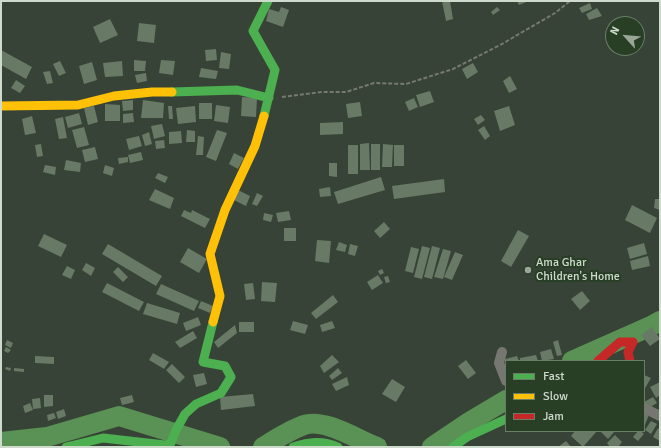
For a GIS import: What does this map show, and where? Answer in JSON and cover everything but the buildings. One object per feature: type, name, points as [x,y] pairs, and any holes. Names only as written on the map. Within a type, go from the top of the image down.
[{"type":"street","points":[[66,447],[104,438],[165,445],[171,443],[185,414],[196,404],[221,394],[231,377],[225,366],[203,362],[220,296],[210,254],[225,210],[255,146],[269,98],[275,70],[253,31],[268,1]]},
{"type":"street","points":[[1,106],[78,106],[114,96],[152,92],[237,90],[269,98]]},
{"type":"street","points":[[599,360],[620,342],[633,342],[628,352],[630,360]]},
{"type":"street","points":[[502,352],[499,363],[505,378]]},
{"type":"street","points":[[645,408],[660,416]]},
{"type":"street","points":[[453,447],[467,437],[505,419]]},
{"type":"street","points":[[293,447],[318,441],[326,442],[338,447]]},
{"type":"path","points":[[269,98],[322,92],[346,92],[374,83],[406,84],[454,69],[549,17],[570,1]]},
{"type":"waterway","points":[[574,360],[660,321]]},
{"type":"waterway","points":[[432,447],[469,422],[505,401]]},
{"type":"waterway","points":[[1,442],[47,437],[119,416],[220,447]]},
{"type":"waterway","points":[[263,447],[294,429],[312,424],[322,424],[331,427],[377,447]]},
{"type":"traffic: fast","points":[[264,116],[275,70],[253,31],[268,1]]},
{"type":"traffic: fast","points":[[172,92],[237,90],[269,98]]},
{"type":"traffic: fast","points":[[66,447],[103,438],[165,445],[171,443],[185,414],[196,404],[221,393],[231,377],[225,366],[203,362],[213,322]]},
{"type":"traffic: fast","points":[[453,447],[467,437],[505,419]]},
{"type":"traffic: fast","points":[[293,447],[316,442],[326,443],[338,447]]},
{"type":"traffic: slow","points":[[1,106],[78,105],[114,96],[152,92],[172,92]]},
{"type":"traffic: slow","points":[[213,322],[220,296],[210,254],[225,210],[255,146],[264,116]]},
{"type":"traffic: jam","points":[[599,360],[620,342],[633,342],[628,352],[630,360]]},
{"type":"place","name":"Ama Ghar Children's Home","points":[[528,270]]}]
